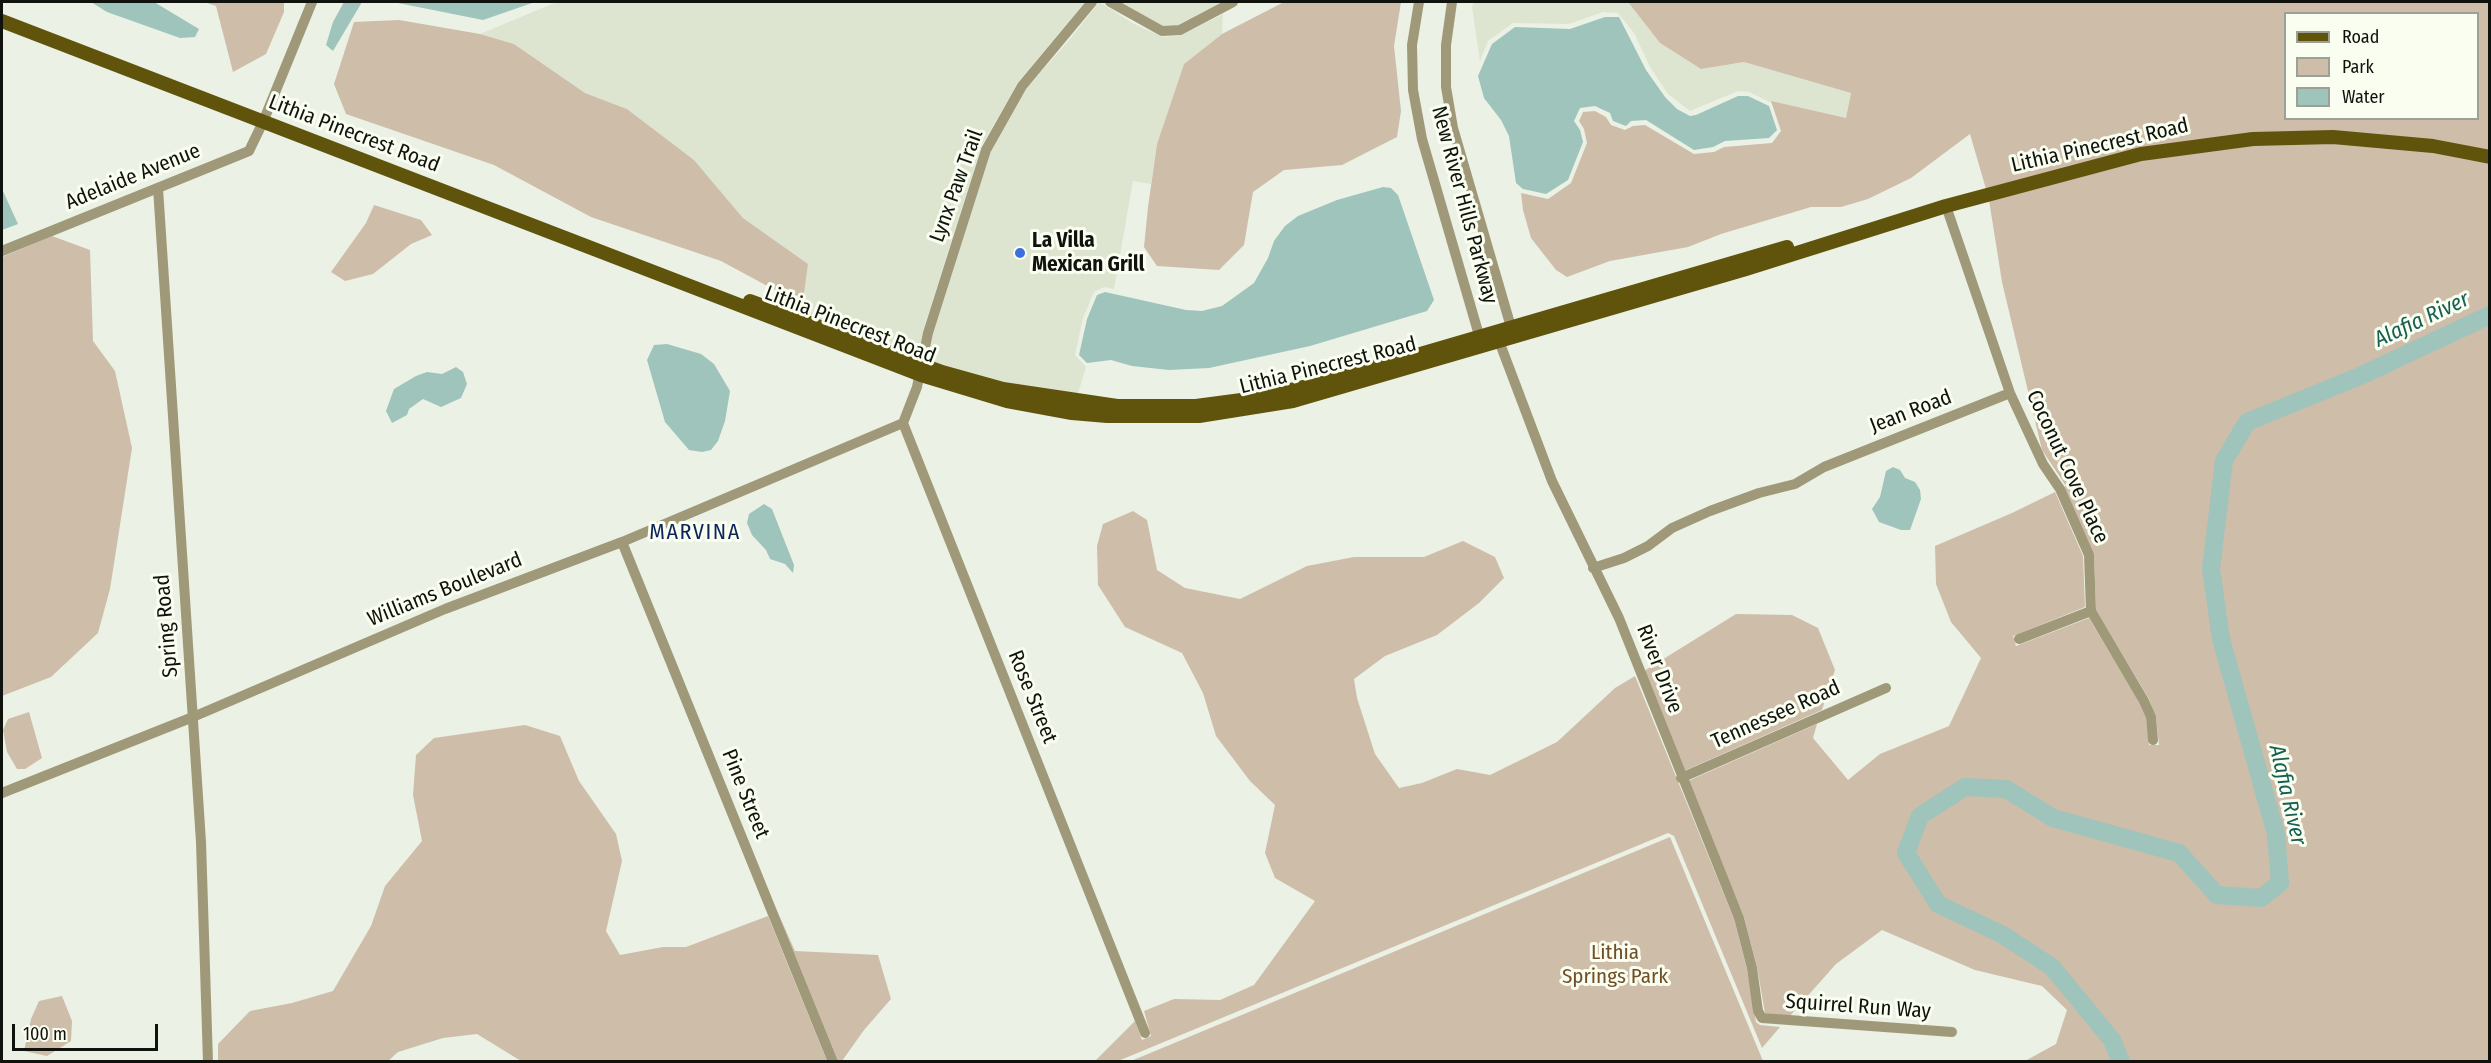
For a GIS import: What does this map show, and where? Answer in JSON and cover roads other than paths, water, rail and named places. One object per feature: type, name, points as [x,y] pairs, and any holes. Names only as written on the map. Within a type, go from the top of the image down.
[{"type":"main road","name":"Lithia Pinecrest Road","points":[[2,21],[692,285],[743,307],[1007,401],[1072,413],[1134,417],[1194,416],[1293,401],[1481,341],[1946,206],[2141,154],[2253,138],[2333,137],[2433,146],[2490,157]]},
{"type":"main road","name":"Lithia Pinecrest Road","points":[[1481,341],[1499,341],[1513,332]]},
{"type":"street","name":"Adelaide Avenue","points":[[2,251],[249,151],[312,2]]},
{"type":"street","name":"Lynx Paw Trail","points":[[921,370],[928,333],[986,150],[1022,86],[1092,2]]},
{"type":"street","points":[[1110,2],[1162,31],[1180,30],[1233,2]]},
{"type":"street","name":"New River Hills Parkway","points":[[1419,2],[1412,45],[1413,90],[1422,139],[1481,341]]},
{"type":"street","name":"New River Hills Parkway","points":[[1452,2],[1446,45],[1448,97],[1453,128],[1513,332]]},
{"type":"street","name":"Spring Road","points":[[158,188],[179,536],[194,717],[206,951],[208,1062]]},
{"type":"street","name":"Coconut Cove Place","points":[[1946,206],[2010,393],[2043,464],[2060,489],[2089,555],[2091,611],[2144,701],[2151,717],[2153,740]]},
{"type":"street","name":"River Drive","points":[[1499,341],[1552,482],[1619,618],[1681,778],[1739,918],[1752,968],[1758,1011],[1762,1018]]},
{"type":"street","points":[[903,423],[921,370]]},
{"type":"street","name":"Jean Road","points":[[1593,568],[1648,546],[1672,528],[1695,517],[1748,496],[1795,484],[1826,466],[2010,393]]},
{"type":"street","name":"Williams Boulevard","points":[[2,793],[194,717],[445,609],[622,542],[903,423]]},
{"type":"street","name":"Rose Street","points":[[903,423],[1145,1033]]},
{"type":"street","name":"Pine Street","points":[[622,542],[833,1062]]},
{"type":"street","points":[[2019,639],[2091,611]]},
{"type":"street","name":"Tennessee Road","points":[[1681,778],[1886,688]]},
{"type":"street","name":"Squirrel Run Way","points":[[1762,1018],[1952,1032]]},
{"type":"water","points":[[91,2],[154,2],[199,29],[195,37],[180,38],[107,12]]},
{"type":"water","points":[[344,2],[362,2],[333,51],[326,45],[333,22]]},
{"type":"water","points":[[393,2],[535,2],[483,20]]},
{"type":"water","points":[[1605,17],[1619,17],[1646,70],[1665,97],[1677,109],[1690,116],[1696,115],[1738,96],[1748,96],[1769,106],[1777,130],[1769,138],[1725,141],[1713,147],[1694,150],[1646,120],[1631,121],[1626,126],[1613,121],[1610,113],[1595,106],[1580,108],[1574,121],[1580,130],[1583,142],[1568,180],[1546,194],[1523,189],[1516,183],[1509,136],[1501,120],[1484,98],[1478,76],[1492,44],[1515,27],[1570,29]]},
{"type":"water","points":[[1383,187],[1391,188],[1398,195],[1434,300],[1427,311],[1310,346],[1209,368],[1169,370],[1132,366],[1111,360],[1087,363],[1079,355],[1087,319],[1097,295],[1105,292],[1186,310],[1202,311],[1222,306],[1254,283],[1268,258],[1274,241],[1285,226],[1298,216],[1337,200]]},
{"type":"water","points":[[2,189],[18,224],[2,230]]},
{"type":"water","points":[[667,344],[701,354],[714,364],[730,391],[725,421],[718,441],[711,450],[702,452],[689,450],[665,422],[647,360],[654,345]]},
{"type":"water","points":[[456,367],[463,372],[467,384],[461,398],[441,407],[423,399],[409,409],[407,415],[392,423],[386,411],[394,389],[427,372],[442,374]]},
{"type":"water","points":[[1893,467],[1900,470],[1905,478],[1915,482],[1920,490],[1921,499],[1910,530],[1901,530],[1879,522],[1872,509],[1880,497],[1886,471]]},
{"type":"water","points":[[764,504],[772,509],[794,565],[793,573],[785,564],[770,559],[766,550],[752,535],[747,523],[749,514]]},
{"type":"waterway","name":"Alafia River","points":[[2121,1062],[2112,1040],[2052,967],[2003,935],[1938,904],[1906,853],[1920,816],[1965,787],[2006,789],[2053,818],[2179,853],[2217,895],[2261,898],[2280,883],[2276,834],[2221,639],[2211,569],[2224,461],[2247,422],[2360,376],[2490,315]]},
{"type":"place","name":"La Villa Mexican Grill","points":[[1020,253]]},
{"type":"district","name":"MARVINA","points":[[695,533]]},
{"type":"park label","name":"Lithia Springs Park","points":[[1615,965]]}]
